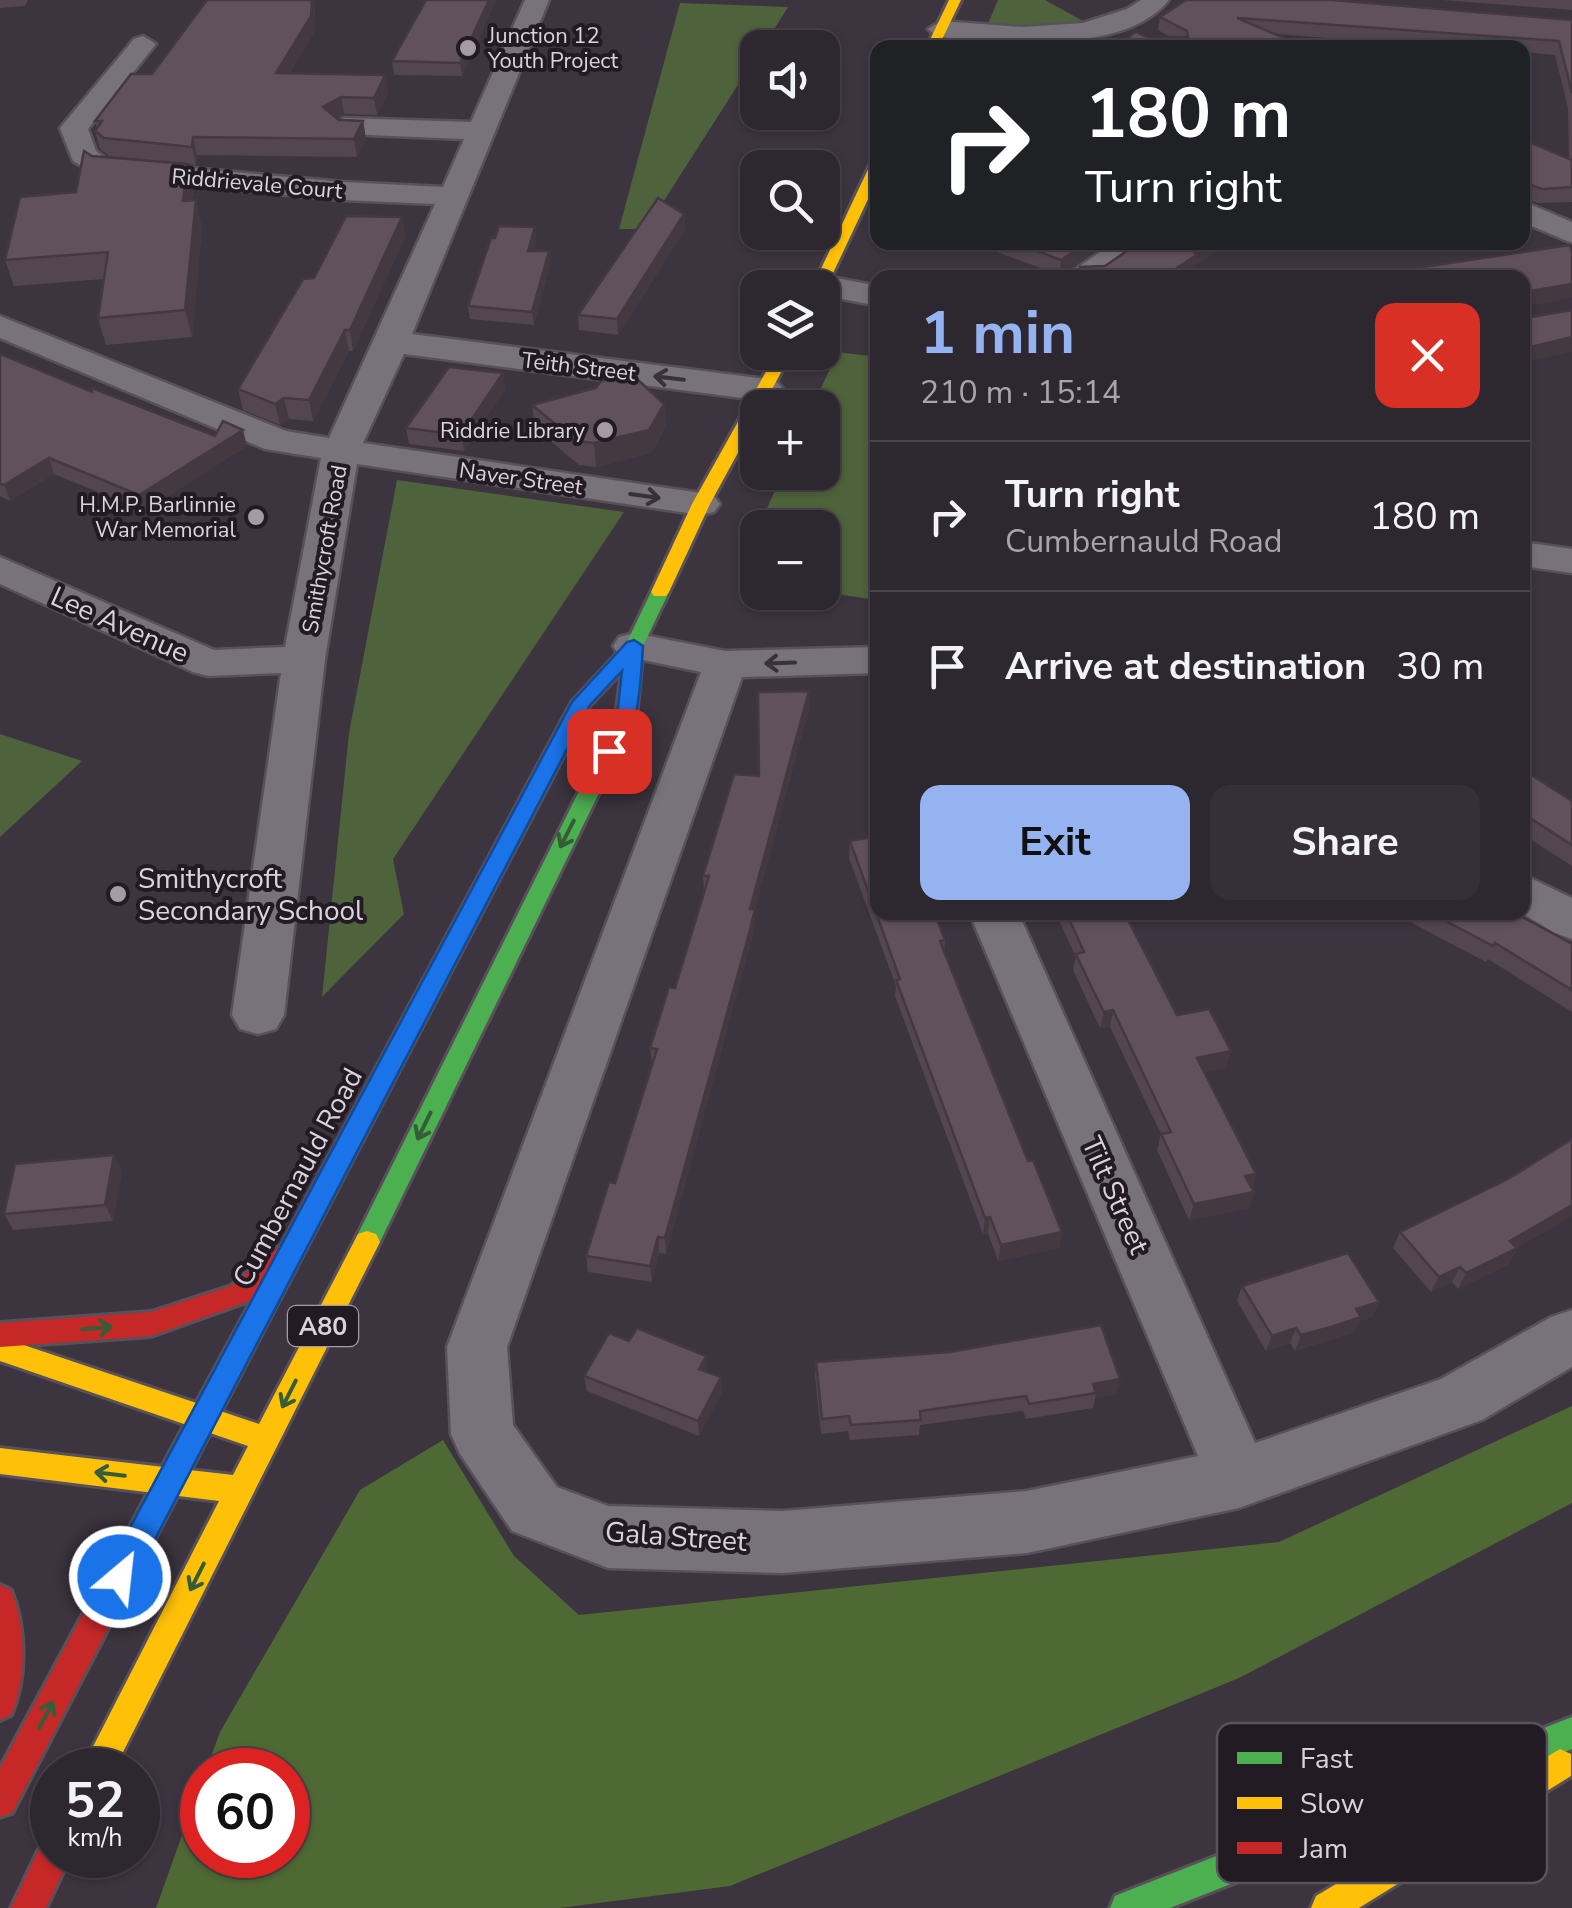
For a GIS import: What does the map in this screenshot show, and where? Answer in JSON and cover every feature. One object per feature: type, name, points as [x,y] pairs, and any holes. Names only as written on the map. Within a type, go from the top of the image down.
[{"type":"main road","points":[[936,38],[955,0]]},
{"type":"main road","points":[[828,270],[870,180]]},
{"type":"main road","name":"Cumbernauld Road","points":[[766,390],[776,370]]},
{"type":"main road","name":"Cumbernauld Road","points":[[0,1801],[201,1418],[346,1153],[504,844],[582,702],[634,646],[701,504],[740,436]]},
{"type":"main road","name":"Cumbernauld Road","points":[[109,1748],[626,717],[634,646]]},
{"type":"main road","points":[[0,1335],[151,1324],[240,1294],[290,1254]]},
{"type":"main road","points":[[0,1349],[266,1439]]},
{"type":"main road","points":[[0,1461],[241,1490]]},
{"type":"main road","points":[[0,1600],[8,1644],[0,1704]]},
{"type":"main road","points":[[1547,1743],[1572,1733]]},
{"type":"main road","points":[[1547,1773],[1572,1758]]},
{"type":"main road","points":[[1127,1908],[1217,1873]]},
{"type":"main road","points":[[28,1908],[43,1878]]},
{"type":"main road","points":[[1328,1908],[1369,1883]]},
{"type":"street","name":"Smithycroft Road","points":[[258,1015],[304,659],[340,453],[392,342],[537,0]]},
{"type":"street","points":[[936,38],[1044,33],[1114,23],[1156,0]]},
{"type":"street","points":[[1081,8],[1142,35]]},
{"type":"street","name":"Riddrievale Court","points":[[143,44],[74,128],[82,155],[100,168],[322,190],[452,196]]},
{"type":"street","points":[[344,126],[480,131]]},
{"type":"street","points":[[1530,214],[1572,234]]},
{"type":"street","points":[[1091,270],[1125,250]]},
{"type":"street","points":[[840,289],[870,295]]},
{"type":"street","name":"Naver Street","points":[[0,326],[278,440],[340,453],[701,504]]},
{"type":"street","name":"Teith Street","points":[[392,342],[766,390]]},
{"type":"street","points":[[1530,555],[1572,561]]},
{"type":"street","name":"Lee Avenue","points":[[0,569],[208,663],[304,659]]},
{"type":"street","points":[[634,646],[726,664],[870,660]]},
{"type":"street","name":"Gala Street","points":[[726,664],[477,1348],[482,1434],[535,1509],[608,1537],[784,1542],[1027,1522],[1238,1478],[1460,1400],[1572,1336]]},
{"type":"street","points":[[1530,896],[1572,922]]},
{"type":"street","name":"Tilt Street","points":[[995,920],[1238,1478]]},
{"type":"green space","points":[[998,0],[1045,0],[1083,21],[987,26]]},
{"type":"green space","points":[[680,3],[788,7],[774,30],[740,30],[740,82],[646,229],[619,229]]},
{"type":"green space","points":[[840,352],[870,356],[870,599],[840,595],[840,510],[766,510],[775,490],[840,490],[840,390],[820,390],[829,370],[840,370]]},
{"type":"green space","points":[[397,480],[624,512],[393,859],[404,914],[322,997],[349,733]]},
{"type":"green space","points":[[0,734],[82,761],[0,837]]},
{"type":"green space","points":[[1572,1406],[1572,1503],[1239,1678],[730,1886],[560,1908],[156,1908],[180,1841],[180,1878],[310,1878],[310,1748],[214,1748],[360,1490],[443,1440],[514,1556],[579,1615],[1279,1542]]},
{"type":"building","points":[[207,0],[312,0],[311,16],[276,73],[385,75],[374,98],[341,97],[323,107],[339,120],[363,121],[354,139],[193,137],[192,147],[104,138],[95,131],[102,121],[95,121],[131,74],[152,74]]},
{"type":"building","points":[[426,0],[489,0],[460,63],[392,61]]},
{"type":"building","points":[[1186,0],[1332,0],[1572,20],[1572,93],[1559,41],[1237,18],[1289,40],[1124,40],[1136,32],[1150,38],[1188,37],[1187,31],[1160,17]]},
{"type":"building","points":[[1530,142],[1572,160],[1572,187],[1542,189],[1530,184]]},
{"type":"building","points":[[84,151],[92,156],[187,164],[183,201],[196,200],[185,310],[98,318],[108,252],[5,260],[20,197],[76,192]]},
{"type":"building","points":[[658,198],[684,214],[617,319],[578,315]]},
{"type":"building","points":[[346,216],[402,217],[350,330],[345,330],[309,400],[284,398],[275,404],[238,389],[303,279],[314,278]]},
{"type":"building","points":[[499,226],[535,227],[528,251],[549,251],[532,312],[468,306],[491,238],[495,238]]},
{"type":"building","points":[[1570,245],[1572,253],[1572,284],[1530,291],[1530,270],[1403,270]]},
{"type":"building","points":[[1034,250],[1076,250],[1061,260]]},
{"type":"building","points":[[1128,250],[1199,250],[1174,270],[1079,267],[1105,266]]},
{"type":"building","points":[[1572,310],[1572,337],[1530,347],[1530,317]]},
{"type":"building","points":[[0,354],[215,436],[223,421],[243,430],[139,495],[49,458],[4,485],[0,483]]},
{"type":"building","points":[[449,367],[503,373],[461,435],[406,428]]},
{"type":"building","points":[[619,376],[636,378],[664,404],[649,430],[594,443],[576,441],[532,405],[596,388],[601,381]]},
{"type":"building","points":[[809,691],[750,909],[755,909],[750,930],[665,1238],[658,1237],[650,1266],[586,1256],[609,1182],[615,1183],[657,1049],[650,1048],[669,987],[675,988],[709,876],[703,876],[734,774],[759,776],[758,692]]},
{"type":"building","points":[[1530,774],[1572,801],[1572,845],[1530,818]]},
{"type":"building","points":[[870,837],[870,896],[850,841]]},
{"type":"building","points":[[879,920],[937,920],[945,940],[940,941],[963,999],[1028,1161],[1033,1160],[1062,1232],[1001,1245],[990,1217],[985,1218],[896,980],[900,979]]},
{"type":"building","points":[[1070,920],[1128,920],[1177,1015],[1209,1009],[1231,1051],[1197,1058],[1256,1174],[1245,1176],[1254,1192],[1194,1204],[1161,1134],[1171,1132],[1113,1010],[1104,1012],[1076,954],[1084,952]]},
{"type":"building","points":[[1444,920],[1528,920],[1565,940],[1572,944],[1572,990],[1495,943],[1493,946]]},
{"type":"building","points":[[1572,1139],[1572,1205],[1510,1241],[1517,1248],[1466,1273],[1460,1267],[1439,1277],[1400,1232],[1508,1179]]},
{"type":"building","points":[[114,1155],[105,1205],[4,1214],[15,1164]]},
{"type":"building","points":[[1348,1253],[1379,1302],[1356,1309],[1361,1317],[1331,1327],[1301,1335],[1296,1328],[1272,1336],[1242,1286]]},
{"type":"building","points":[[1101,1325],[1120,1379],[1093,1384],[1096,1393],[1029,1404],[1026,1396],[920,1411],[921,1420],[851,1425],[849,1416],[822,1419],[816,1362],[950,1352]]},
{"type":"building","points":[[637,1328],[706,1356],[699,1369],[721,1377],[698,1421],[584,1376],[609,1333],[629,1341]]},
{"type":"traffic: fast","points":[[278,1277],[582,702],[634,646],[660,592]]},
{"type":"traffic: fast","points":[[367,1242],[626,717],[634,646]]},
{"type":"traffic: fast","points":[[1547,1743],[1572,1733]]},
{"type":"traffic: fast","points":[[1127,1908],[1217,1873]]},
{"type":"traffic: slow","points":[[936,40],[955,0]]},
{"type":"traffic: slow","points":[[827,270],[870,180]]},
{"type":"traffic: slow","points":[[660,592],[701,504],[775,370]]},
{"type":"traffic: slow","points":[[108,1748],[367,1242]]},
{"type":"traffic: slow","points":[[0,1349],[266,1439]]},
{"type":"traffic: slow","points":[[0,1461],[241,1490]]},
{"type":"traffic: slow","points":[[1547,1773],[1560,1765]]},
{"type":"traffic: slow","points":[[1328,1908],[1369,1883]]},
{"type":"traffic: jam","points":[[0,1335],[151,1324],[240,1294],[289,1254]]},
{"type":"traffic: jam","points":[[0,1801],[278,1277]]},
{"type":"traffic: jam","points":[[0,1600],[8,1644],[0,1704]]},
{"type":"traffic: jam","points":[[28,1908],[43,1878]]},
{"type":"place","name":"Junction 12 Youth Project","points":[[468,48]]},
{"type":"place","name":"Riddrie Library","points":[[605,430]]},
{"type":"place","name":"H.M.P. Barlinnie War Memorial","points":[[256,517]]},
{"type":"place","name":"Smithycroft Secondary School","points":[[118,894]]},
{"type":"route","points":[[120,1577],[582,702],[634,646],[626,717],[609,751]]}]
